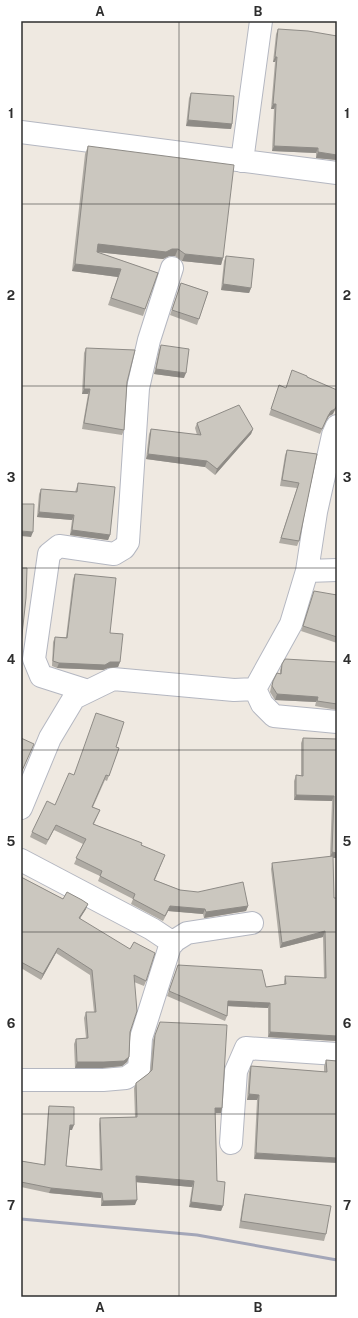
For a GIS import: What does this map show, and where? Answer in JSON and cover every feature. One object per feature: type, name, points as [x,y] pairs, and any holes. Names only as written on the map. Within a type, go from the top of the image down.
[{"type":"street","points":[[242,161],[261,21]]},
{"type":"street","points":[[21,132],[337,172]]},
{"type":"street","points":[[88,691],[41,676],[34,659],[49,554],[59,546],[114,554],[124,548],[128,542],[138,388],[149,340],[172,268]]},
{"type":"street","points":[[255,689],[291,624],[307,571],[316,512],[333,435],[337,426]]},
{"type":"street","points":[[307,571],[337,570]]},
{"type":"street","points":[[21,808],[50,738],[74,698],[113,679],[234,690],[255,689]]},
{"type":"street","points":[[255,689],[262,704],[274,716],[337,722]]},
{"type":"street","points":[[21,860],[152,929],[173,943]]},
{"type":"street","points":[[21,1080],[103,1080],[126,1078],[139,1070],[141,1038],[171,943],[187,933],[252,923]]},
{"type":"street","points":[[231,1143],[236,1071],[246,1048],[337,1054]]},
{"type":"building","points":[[278,29],[308,31],[337,36],[337,155],[318,152],[318,148],[274,146],[276,104],[273,104]]},
{"type":"building","points":[[191,93],[234,96],[232,124],[188,120]]},
{"type":"building","points":[[88,146],[234,165],[223,258],[185,254],[178,249],[172,249],[166,252],[98,244],[97,252],[158,273],[145,309],[111,298],[121,269],[75,264]]},
{"type":"building","points":[[226,256],[254,259],[251,288],[223,284]]},
{"type":"building","points":[[181,283],[208,292],[199,319],[172,310]]},
{"type":"building","points":[[161,345],[189,349],[186,373],[156,369]]},
{"type":"building","points":[[86,348],[135,350],[127,382],[124,430],[84,423],[90,389],[84,389]]},
{"type":"building","points":[[292,370],[337,390],[337,405],[335,409],[331,411],[322,429],[271,409],[279,385],[286,388]]},
{"type":"building","points":[[239,405],[253,429],[217,469],[207,461],[148,454],[151,429],[201,435],[197,423]]},
{"type":"building","points":[[287,450],[317,454],[299,541],[281,538],[299,483],[282,480]]},
{"type":"building","points":[[78,483],[115,487],[110,535],[72,530],[74,515],[39,512],[41,489],[77,492]]},
{"type":"building","points":[[21,504],[34,504],[33,532],[21,531]]},
{"type":"building","points":[[21,568],[27,568],[26,598],[21,644]]},
{"type":"building","points":[[75,574],[116,578],[110,633],[123,634],[120,662],[110,662],[105,665],[59,663],[53,661],[55,637],[67,638]]},
{"type":"building","points":[[314,591],[337,595],[337,637],[303,626]]},
{"type":"building","points":[[285,659],[337,662],[337,704],[317,701],[318,697],[277,694],[272,686],[273,681],[277,673],[281,674],[282,664]]},
{"type":"building","points":[[96,713],[124,722],[116,747],[119,748],[109,776],[106,775],[92,807],[100,810],[93,824],[142,843],[141,845],[165,855],[154,880],[180,890],[198,892],[243,882],[248,906],[206,912],[205,909],[170,906],[165,916],[133,899],[135,894],[100,876],[102,871],[76,858],[86,839],[56,825],[48,840],[32,832],[47,801],[55,805],[69,773],[74,775]]},
{"type":"building","points":[[21,738],[34,744],[21,773]]},
{"type":"building","points":[[303,738],[337,739],[337,853],[332,852],[334,796],[296,795],[296,775],[303,776]]},
{"type":"building","points":[[333,856],[334,898],[337,898],[337,1036],[270,1032],[270,1003],[228,1001],[227,1016],[169,991],[178,965],[262,970],[266,987],[286,984],[285,976],[326,978],[325,931],[282,943],[272,863]]},
{"type":"building","points":[[21,877],[63,899],[67,892],[82,900],[88,904],[79,918],[130,949],[134,942],[155,953],[146,981],[134,975],[137,1011],[130,1032],[129,1057],[124,1061],[77,1062],[76,1039],[88,1038],[86,1012],[96,1012],[92,970],[58,948],[43,974],[21,962]]},
{"type":"building","points":[[160,1022],[227,1025],[222,1108],[215,1108],[217,1181],[225,1182],[223,1206],[191,1202],[194,1181],[136,1176],[137,1200],[103,1201],[102,1193],[51,1188],[21,1182],[21,1161],[45,1165],[49,1106],[74,1107],[74,1125],[70,1125],[66,1166],[102,1170],[100,1118],[137,1117],[136,1083],[152,1070],[155,1035]]},
{"type":"building","points":[[326,1060],[337,1061],[337,1158],[256,1153],[259,1095],[249,1094],[251,1066],[327,1072]]},
{"type":"building","points":[[245,1194],[331,1206],[326,1234],[241,1221]]},
{"type":"railway","points":[[21,1219],[197,1235],[337,1260]]}]
